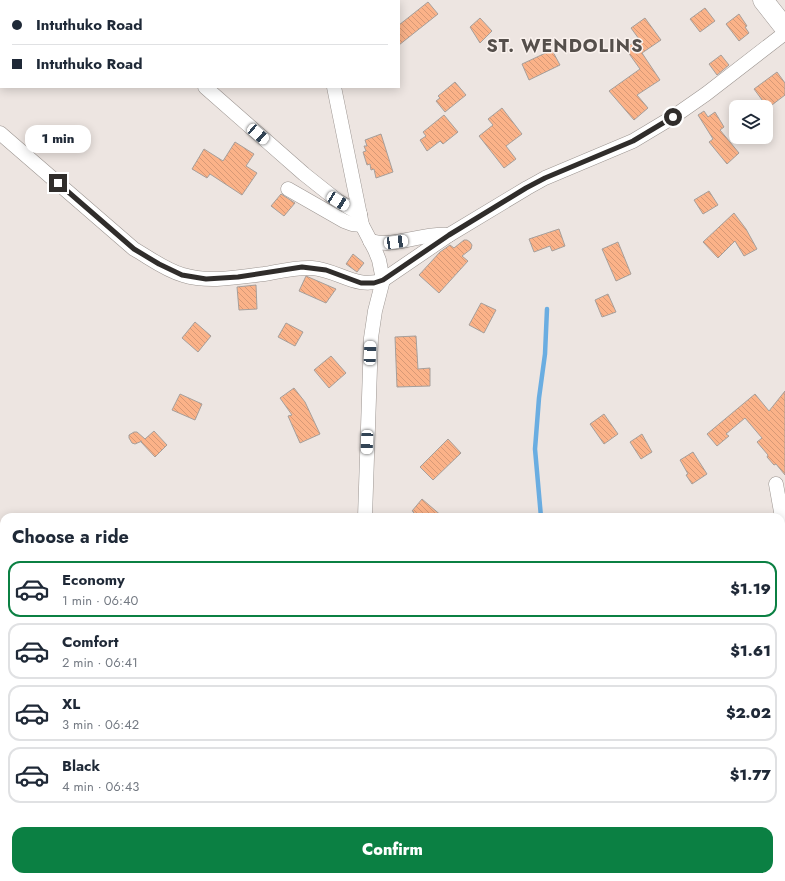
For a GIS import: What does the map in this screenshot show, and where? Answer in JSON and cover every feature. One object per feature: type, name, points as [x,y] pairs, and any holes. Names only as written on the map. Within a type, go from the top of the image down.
[{"type":"street","points":[[763,0],[785,28]]},
{"type":"street","points":[[0,133],[134,249],[159,264],[182,275],[206,279],[238,277],[302,267],[326,270],[361,283],[374,283],[383,280],[449,235],[526,188],[545,178],[633,141],[673,117],[706,94],[785,33]]},
{"type":"street","points":[[206,88],[304,174],[361,220]]},
{"type":"street","points":[[334,88],[361,220],[378,260],[383,280],[375,311],[371,338],[365,513]]},
{"type":"street","points":[[288,189],[344,221],[352,224],[361,220]]},
{"type":"street","points":[[370,241],[386,243],[427,235],[449,235]]},
{"type":"street","points":[[776,484],[781,513]]},
{"type":"building","points":[[428,2],[438,14],[400,44],[400,24]]},
{"type":"building","points":[[705,8],[715,21],[700,32],[690,19]]},
{"type":"building","points":[[739,14],[747,26],[745,27],[749,33],[739,41],[726,24]]},
{"type":"building","points":[[480,18],[492,31],[480,43],[470,27]]},
{"type":"building","points":[[645,18],[661,40],[642,53],[660,80],[637,95],[648,108],[634,120],[609,91],[640,69],[625,48],[639,39],[631,28]]},
{"type":"building","points":[[552,50],[560,65],[529,80],[522,64]]},
{"type":"building","points":[[721,55],[729,65],[717,75],[709,64]]},
{"type":"building","points":[[777,72],[785,83],[785,95],[773,104],[773,100],[762,100],[754,89]]},
{"type":"building","points":[[455,82],[466,95],[445,112],[436,101],[440,98],[438,96]]},
{"type":"building","points":[[502,108],[522,134],[506,146],[516,159],[504,168],[479,136],[493,125],[488,119]]},
{"type":"building","points":[[704,111],[708,117],[715,112],[724,127],[720,130],[729,141],[729,144],[732,144],[739,153],[727,164],[709,142],[713,139],[698,115]]},
{"type":"building","points":[[444,115],[458,132],[443,144],[440,141],[427,151],[420,140],[426,136],[423,132]]},
{"type":"building","points":[[381,134],[393,172],[376,178],[374,169],[371,170],[370,164],[367,165],[363,152],[366,151],[364,146],[367,146],[365,140]]},
{"type":"building","points":[[235,142],[254,154],[246,166],[257,173],[242,195],[210,174],[207,178],[192,169],[204,149],[223,161]]},
{"type":"building","points":[[709,191],[718,205],[703,214],[694,200]]},
{"type":"building","points":[[281,194],[295,203],[284,216],[271,206]]},
{"type":"building","points":[[734,213],[746,229],[757,249],[744,256],[735,241],[718,258],[703,242]]},
{"type":"building","points":[[559,229],[565,246],[552,251],[550,246],[534,252],[529,239]]},
{"type":"building","points":[[464,240],[467,240],[472,245],[471,249],[462,256],[468,261],[439,293],[419,275],[440,252],[450,245],[454,248]]},
{"type":"building","points":[[618,242],[631,274],[616,281],[602,249]]},
{"type":"building","points":[[353,254],[364,263],[357,272],[346,264]]},
{"type":"building","points":[[306,276],[336,289],[326,303],[299,291]]},
{"type":"building","points":[[256,285],[257,309],[239,310],[237,287]]},
{"type":"building","points":[[608,294],[616,312],[602,317],[595,300]]},
{"type":"building","points":[[481,303],[496,310],[484,333],[469,325]]},
{"type":"building","points":[[195,322],[211,336],[198,352],[182,338]]},
{"type":"building","points":[[286,323],[303,332],[295,346],[278,337]]},
{"type":"building","points":[[416,336],[418,369],[430,368],[430,386],[397,387],[395,337]]},
{"type":"building","points":[[331,356],[346,373],[329,388],[314,370]]},
{"type":"building","points":[[294,388],[305,402],[320,434],[300,443],[288,416],[292,415],[280,398]]},
{"type":"building","points":[[785,391],[785,475],[776,464],[774,465],[767,457],[768,455],[757,442],[762,438],[745,418],[726,434],[729,436],[717,446],[707,434],[755,394],[769,411]]},
{"type":"building","points":[[180,394],[202,404],[195,420],[172,410]]},
{"type":"building","points":[[604,414],[618,434],[604,444],[590,424]]},
{"type":"building","points":[[154,431],[167,445],[155,457],[141,442],[142,441],[135,444],[132,443],[129,438],[129,435],[137,432],[145,439]]},
{"type":"building","points":[[642,434],[652,452],[641,459],[630,442]]},
{"type":"building","points":[[448,439],[461,453],[433,480],[420,467]]},
{"type":"building","points":[[693,452],[707,474],[692,484],[686,475],[688,474],[680,460]]},
{"type":"building","points":[[422,499],[438,513],[413,513],[414,512],[412,511]]},
{"type":"waterway","points":[[541,513],[535,449],[539,398],[545,354],[547,309]]},
{"type":"district","name":"ST. WENDOLINS","points":[[565,46]]},
{"type":"route","points":[[58,183],[134,249],[159,264],[182,275],[206,279],[238,277],[302,267],[326,270],[361,283],[369,284],[383,280],[449,235],[526,188],[545,178],[633,141],[673,117]]}]
